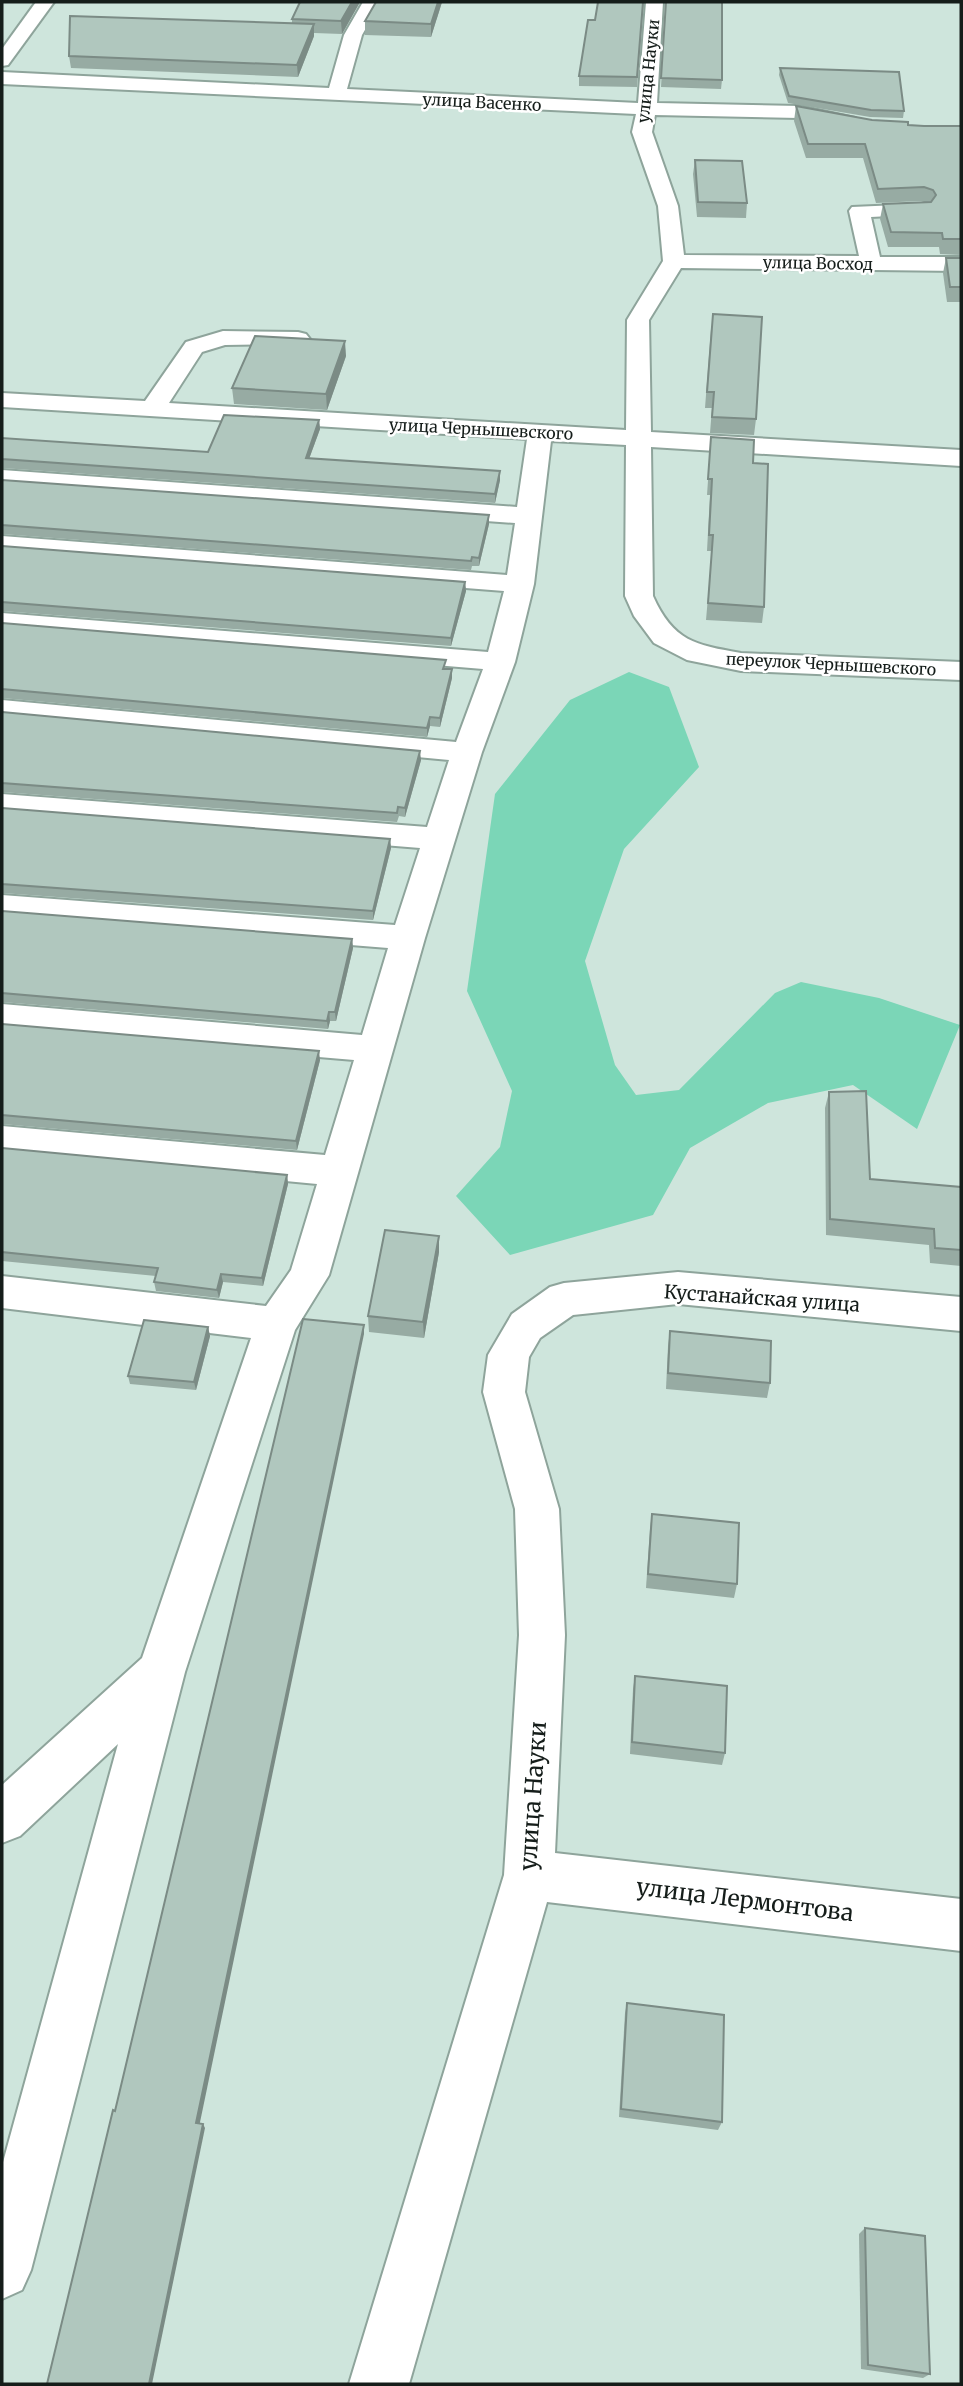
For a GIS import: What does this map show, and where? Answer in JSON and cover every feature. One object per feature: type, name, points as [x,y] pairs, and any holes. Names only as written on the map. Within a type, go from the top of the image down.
[{"type":"street","points":[[2,61],[45,2]]},
{"type":"street","points":[[336,96],[353,35],[372,2]]},
{"type":"street","name":"улица Науки","points":[[655,2],[647,110],[642,132],[668,206],[674,261]]},
{"type":"street","name":"улица Васенко","points":[[2,78],[647,110],[799,112],[870,127],[741,127]]},
{"type":"street","points":[[872,263],[859,211],[921,210]]},
{"type":"street","points":[[639,439],[638,320],[674,261]]},
{"type":"street","name":"улица Восход","points":[[674,261],[961,264]]},
{"type":"street","points":[[152,411],[194,347],[223,338],[298,339]]},
{"type":"street","name":"улица Чернышевского","points":[[2,400],[961,458]]},
{"type":"street","points":[[2,2270],[161,1672],[276,1324],[309,1275],[408,938],[467,752],[500,662],[520,584],[540,432]]},
{"type":"street","name":"переулок Чернышевского","points":[[639,439],[639,596],[648,617],[664,637],[696,654],[741,662],[961,671]]},
{"type":"street","points":[[2,478],[530,516]]},
{"type":"street","points":[[2,544],[520,584]]},
{"type":"street","points":[[2,621],[500,662]]},
{"type":"street","points":[[2,709],[467,752]]},
{"type":"street","points":[[2,804],[441,839]]},
{"type":"street","points":[[2,906],[408,938]]},
{"type":"street","points":[[2,1017],[374,1049]]},
{"type":"street","points":[[2,1140],[339,1171]]},
{"type":"street","name":"Кустанайская улица","points":[[564,1299],[678,1287],[961,1314]]},
{"type":"street","points":[[2,1292],[276,1324]]},
{"type":"street","name":"улица Науки","points":[[379,2384],[529,1875],[542,1635],[537,1508],[504,1392],[509,1355],[526,1325],[564,1299]]},
{"type":"street","points":[[2,1818],[161,1672]]},
{"type":"street","name":"улица Лермонтова","points":[[529,1875],[961,1925]]},
{"type":"green space","points":[[629,672],[669,687],[699,767],[624,849],[585,961],[615,1065],[636,1095],[679,1090],[775,993],[801,982],[879,998],[960,1025],[917,1129],[853,1085],[768,1103],[690,1148],[653,1215],[510,1255],[456,1196],[500,1147],[512,1091],[467,991],[495,794],[570,700]]},
{"type":"building","points":[[300,2],[352,2],[341,21],[292,19]]},
{"type":"building","points":[[376,2],[438,2],[431,24],[365,21]]},
{"type":"building","points":[[598,2],[643,2],[637,77],[579,76],[588,20],[595,20]]},
{"type":"building","points":[[666,2],[722,2],[722,80],[661,78]]},
{"type":"building","points":[[70,16],[314,24],[297,65],[69,56]]},
{"type":"building","points":[[780,68],[899,72],[904,111],[871,110],[789,96]]},
{"type":"building","points":[[796,106],[872,120],[908,122],[908,125],[961,126],[961,239],[943,239],[942,233],[891,232],[883,204],[931,202],[936,195],[933,190],[924,187],[878,189],[865,144],[808,144]]},
{"type":"building","points":[[695,160],[742,161],[747,203],[698,202]]},
{"type":"building","points":[[946,258],[961,258],[961,287],[950,287]]},
{"type":"building","points":[[713,314],[762,317],[756,419],[712,417],[714,392],[707,392]]},
{"type":"building","points":[[255,336],[345,341],[326,394],[232,388]]},
{"type":"building","points":[[224,415],[319,420],[306,458],[500,471],[495,494],[2,459],[2,438],[208,452]]},
{"type":"building","points":[[711,437],[754,440],[753,463],[768,464],[764,607],[708,603],[713,535],[709,535],[712,479],[708,479]]},
{"type":"building","points":[[2,480],[489,515],[479,558],[472,557],[471,561],[2,525]]},
{"type":"building","points":[[2,546],[465,582],[451,638],[2,602]]},
{"type":"building","points":[[2,623],[446,660],[443,669],[452,669],[440,718],[430,717],[427,728],[2,689]]},
{"type":"building","points":[[2,712],[420,751],[405,808],[398,807],[397,813],[2,783]]},
{"type":"building","points":[[2,808],[390,839],[373,911],[2,884]]},
{"type":"building","points":[[2,911],[352,939],[335,1012],[329,1012],[327,1021],[2,993]]},
{"type":"building","points":[[2,1024],[319,1051],[296,1141],[2,1115]]},
{"type":"building","points":[[866,1091],[870,1179],[961,1187],[961,1250],[935,1248],[934,1229],[830,1219],[829,1092]]},
{"type":"building","points":[[2,1148],[287,1175],[262,1278],[221,1274],[217,1290],[154,1282],[158,1268],[2,1252]]},
{"type":"building","points":[[385,1230],[439,1236],[423,1322],[368,1316]]},
{"type":"building","points":[[303,1319],[364,1325],[196,2123],[203,2124],[149,2384],[47,2384],[113,2110],[115,2111]]},
{"type":"building","points":[[144,1320],[208,1327],[194,1382],[128,1376]]},
{"type":"building","points":[[670,1331],[771,1341],[770,1383],[668,1373]]},
{"type":"building","points":[[652,1514],[739,1523],[737,1584],[648,1574]]},
{"type":"building","points":[[635,1676],[727,1686],[725,1753],[632,1742]]},
{"type":"building","points":[[627,2003],[724,2015],[722,2122],[621,2109]]},
{"type":"building","points":[[865,2228],[925,2236],[930,2374],[868,2365]]}]
